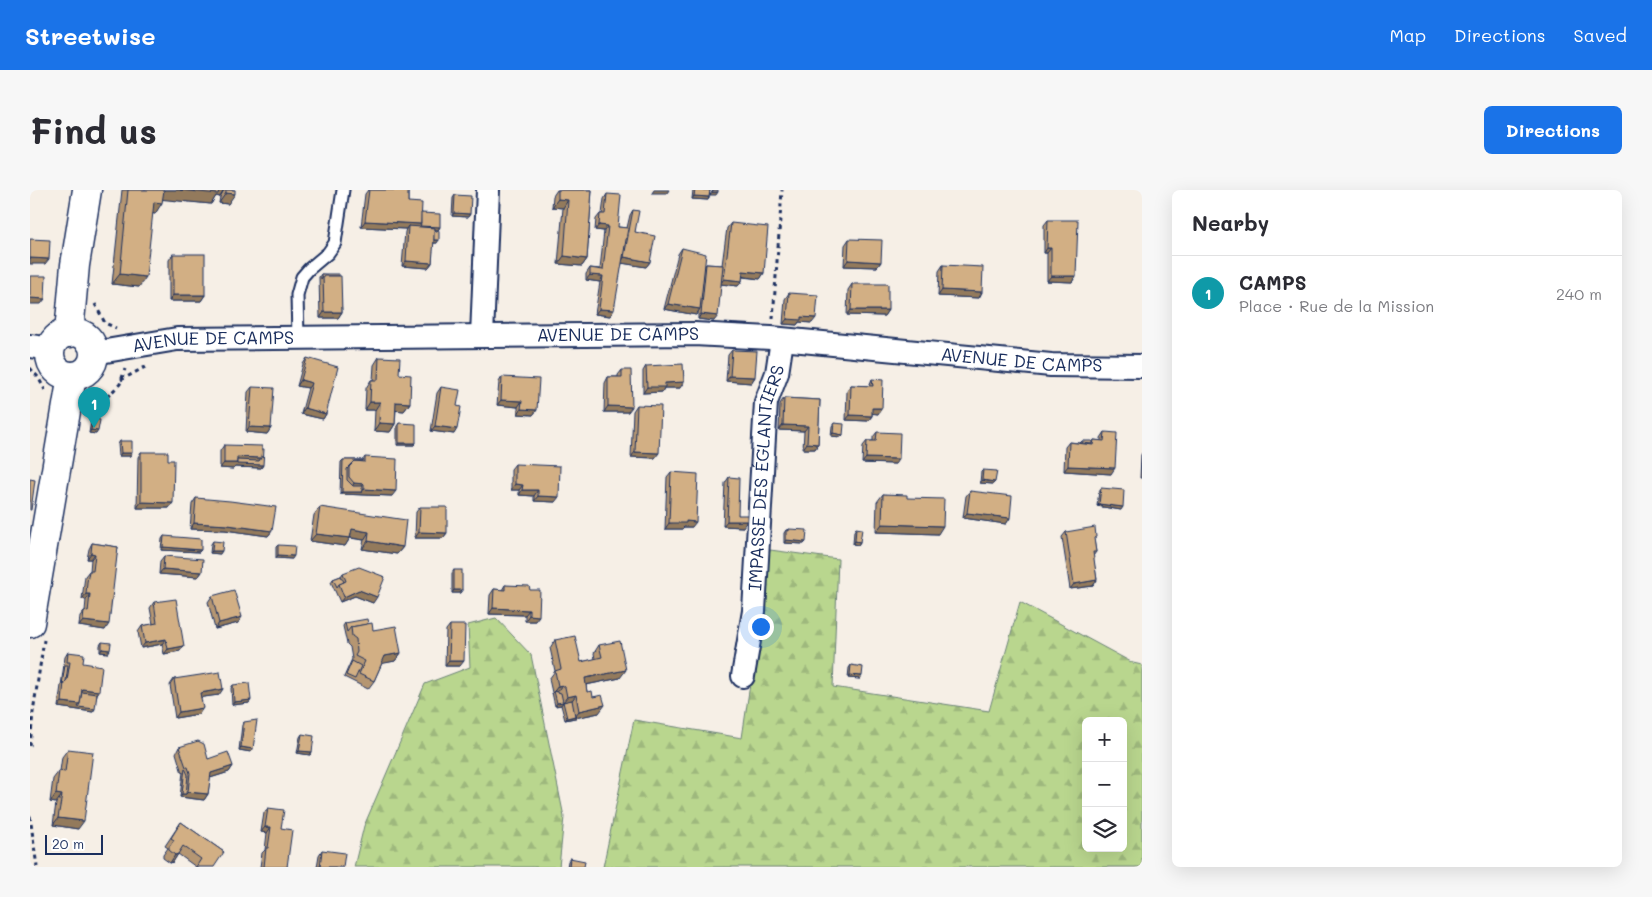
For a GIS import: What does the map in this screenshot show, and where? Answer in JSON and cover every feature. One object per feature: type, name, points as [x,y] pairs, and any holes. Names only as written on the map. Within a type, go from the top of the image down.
[{"type":"main road","points":[[50,343],[76,333],[83,335],[89,340],[94,353],[91,366],[80,375],[66,375],[56,368],[51,356],[50,343],[75,265],[87,190]]},
{"type":"main road","points":[[30,623],[72,376]]},
{"type":"street","points":[[482,336],[488,190]]},
{"type":"street","name":"AVENUE DE CAMPS","points":[[94,353],[176,339],[694,334],[776,339],[1051,365],[1142,366]]},
{"type":"street","name":"IMPASSE DES ÉGLANTIERS","points":[[743,676],[755,602],[766,402],[778,373],[776,339]]},
{"type":"lane","points":[[298,338],[297,296],[302,277],[309,268],[328,253],[335,243],[343,190]]},
{"type":"path","points":[[776,339],[782,190]]},
{"type":"path","points":[[30,816],[37,867]]},
{"type":"green space","points":[[770,550],[838,559],[833,687],[989,711],[1020,602],[1133,663],[1142,665],[1142,867],[603,867],[634,720],[742,738]]},
{"type":"green space","points":[[496,618],[531,655],[564,817],[559,867],[354,867],[364,826],[425,684],[470,667],[468,625]]},
{"type":"building","points":[[128,190],[164,190],[162,203],[154,202],[146,277],[120,274]]},
{"type":"building","points":[[180,190],[219,190],[218,194]]},
{"type":"building","points":[[226,190],[235,190],[235,194],[226,193]]},
{"type":"building","points":[[369,190],[408,190],[408,202],[422,203],[421,224],[365,221]]},
{"type":"building","points":[[558,190],[592,190],[587,259],[564,256],[568,200],[558,199]]},
{"type":"building","points":[[695,190],[710,190],[709,197],[694,196]]},
{"type":"building","points":[[607,194],[621,195],[618,227],[628,228],[614,310],[599,309],[603,276],[590,275],[590,268],[603,270],[608,226],[599,225],[600,214],[605,214]]},
{"type":"building","points":[[455,195],[471,196],[470,214],[454,213]]},
{"type":"building","points":[[633,210],[639,211],[635,232],[655,236],[650,262],[624,257]]},
{"type":"building","points":[[421,213],[440,214],[440,227],[420,226]]},
{"type":"building","points":[[1048,220],[1078,220],[1076,276],[1051,276],[1051,248],[1047,248]]},
{"type":"building","points":[[731,223],[768,227],[764,273],[743,271],[742,281],[724,279]]},
{"type":"building","points":[[408,226],[435,228],[432,263],[406,261]]},
{"type":"building","points":[[434,231],[439,231],[439,240],[434,240]]},
{"type":"building","points":[[30,239],[50,240],[49,259],[30,258]]},
{"type":"building","points":[[849,239],[882,240],[881,262],[848,260]]},
{"type":"building","points":[[682,248],[706,254],[700,309],[668,304]]},
{"type":"building","points":[[173,254],[205,254],[205,295],[173,295]]},
{"type":"building","points":[[706,264],[723,265],[718,316],[701,314]]},
{"type":"building","points":[[943,265],[983,267],[982,292],[942,290]]},
{"type":"building","points":[[321,274],[339,274],[339,276],[323,276],[321,279]]},
{"type":"building","points":[[30,276],[46,276],[45,299],[30,298]]},
{"type":"building","points":[[323,276],[341,276],[342,312],[324,312]]},
{"type":"building","points":[[852,284],[888,284],[888,310],[851,310]]},
{"type":"building","points":[[789,293],[818,295],[816,318],[801,317],[801,320],[787,319]]},
{"type":"building","points":[[732,350],[757,351],[755,377],[730,376]]},
{"type":"building","points":[[379,357],[400,358],[399,374],[411,375],[410,403],[396,402],[395,424],[379,423],[380,402],[370,402],[371,380],[378,380]]},
{"type":"building","points":[[307,358],[338,367],[326,414],[305,408],[312,383],[301,380]]},
{"type":"building","points":[[683,364],[684,382],[665,383],[665,387],[647,387],[646,366]]},
{"type":"building","points":[[622,370],[631,370],[632,407],[608,406],[608,377],[622,377]]},
{"type":"building","points":[[502,377],[539,379],[537,410],[521,409],[522,401],[501,400]]},
{"type":"building","points":[[872,379],[883,380],[882,408],[872,408],[872,416],[850,415],[851,385],[873,386]]},
{"type":"building","points":[[252,387],[274,388],[271,428],[249,427]]},
{"type":"building","points":[[441,387],[460,390],[457,406],[461,407],[457,429],[435,426]]},
{"type":"building","points":[[784,398],[820,400],[818,444],[807,443],[808,426],[783,425]]},
{"type":"building","points":[[637,405],[661,406],[659,453],[635,452]]},
{"type":"building","points":[[93,418],[100,420],[98,431],[91,430]]},
{"type":"building","points":[[399,423],[416,424],[416,443],[399,443]]},
{"type":"building","points":[[834,423],[844,424],[843,435],[833,433]]},
{"type":"building","points":[[877,432],[900,433],[899,459],[866,458],[867,441],[876,441]]},
{"type":"building","points":[[1105,432],[1117,433],[1115,468],[1068,466],[1069,442],[1093,445],[1094,440],[1104,441]]},
{"type":"building","points":[[120,441],[132,441],[132,453],[121,453]]},
{"type":"building","points":[[1082,441],[1092,441],[1092,444],[1082,443]]},
{"type":"building","points":[[224,445],[262,446],[261,458],[237,457],[237,463],[224,463]]},
{"type":"building","points":[[262,449],[264,449],[263,465],[237,464],[237,460],[259,461]]},
{"type":"building","points":[[141,452],[168,452],[168,460],[174,460],[173,503],[141,502]]},
{"type":"building","points":[[365,457],[397,459],[396,491],[364,489],[364,484],[354,483],[349,477],[349,467],[355,461],[365,462]]},
{"type":"building","points":[[343,460],[363,460],[355,461],[347,469],[347,480],[353,486],[362,486],[362,492],[342,492]]},
{"type":"building","points":[[515,464],[560,466],[559,497],[538,496],[538,490],[522,490],[523,485],[515,484]]},
{"type":"building","points":[[983,470],[997,471],[995,482],[982,480]]},
{"type":"building","points":[[671,472],[698,474],[696,522],[669,523]]},
{"type":"building","points":[[729,477],[739,478],[738,515],[747,515],[747,521],[727,521]]},
{"type":"building","points":[[30,479],[35,480],[31,510],[30,510]]},
{"type":"building","points":[[1101,488],[1124,490],[1123,507],[1099,504]]},
{"type":"building","points":[[970,491],[1012,496],[1010,518],[967,513]]},
{"type":"building","points":[[883,494],[907,495],[907,498],[944,499],[943,526],[882,524]]},
{"type":"building","points":[[196,498],[276,507],[272,531],[194,523]]},
{"type":"building","points":[[320,507],[406,520],[403,547],[368,541],[369,532],[352,529],[350,538],[316,534]]},
{"type":"building","points":[[420,507],[447,507],[447,533],[419,532]]},
{"type":"building","points":[[1095,527],[1096,552],[1093,552],[1097,580],[1074,584],[1066,532]]},
{"type":"building","points":[[856,528],[862,529],[860,542],[855,541]]},
{"type":"building","points":[[789,529],[807,530],[806,542],[786,540],[786,530],[789,531]]},
{"type":"building","points":[[164,536],[201,539],[201,550],[163,547]]},
{"type":"building","points":[[213,541],[223,542],[222,551],[212,551]]},
{"type":"building","points":[[92,543],[118,547],[109,624],[83,621],[84,611],[88,612],[90,594],[86,594],[87,582],[89,571],[93,571],[95,554],[91,553]]},
{"type":"building","points":[[278,545],[295,546],[294,556],[278,555]]},
{"type":"building","points":[[164,556],[203,559],[202,572],[163,569]]},
{"type":"building","points":[[359,567],[385,577],[377,597],[359,590],[344,597],[339,584],[346,581],[343,573]]},
{"type":"building","points":[[454,570],[462,570],[462,590],[454,590]]},
{"type":"building","points":[[341,576],[344,582],[337,587],[333,579]]},
{"type":"building","points":[[505,585],[529,586],[530,590],[540,590],[539,616],[529,615],[529,610],[493,608],[494,589],[505,590]]},
{"type":"building","points":[[234,590],[242,617],[219,623],[212,596]]},
{"type":"building","points":[[176,599],[184,646],[168,649],[166,639],[145,643],[142,626],[157,623],[154,602]]},
{"type":"building","points":[[367,619],[368,624],[351,627],[347,632],[345,623]]},
{"type":"building","points":[[372,623],[373,630],[396,626],[401,653],[385,656],[374,681],[359,674],[365,661],[355,656],[357,652],[356,639],[352,636],[351,627]]},
{"type":"building","points":[[450,625],[465,625],[464,661],[449,661]]},
{"type":"building","points":[[575,636],[581,662],[602,657],[599,645],[620,641],[626,670],[585,678],[587,692],[592,691],[593,697],[602,695],[605,705],[579,711],[576,695],[567,697],[565,687],[562,685],[558,686],[555,671],[561,669],[555,640]]},
{"type":"building","points":[[102,642],[111,643],[110,650],[102,649]]},
{"type":"building","points":[[68,652],[84,654],[83,663],[102,666],[99,691],[82,689],[80,704],[62,702],[64,682],[67,680],[70,662],[67,662]]},
{"type":"building","points":[[352,661],[361,666],[355,679],[346,675]]},
{"type":"building","points":[[65,665],[68,665],[66,681],[62,685]]},
{"type":"building","points":[[851,665],[863,667],[862,676],[850,675]]},
{"type":"building","points":[[220,672],[223,689],[200,693],[203,708],[179,712],[174,679]]},
{"type":"building","points":[[249,683],[251,700],[234,702],[233,685]]},
{"type":"building","points":[[554,691],[561,693],[563,702],[557,703]]},
{"type":"building","points":[[82,692],[97,694],[95,709],[78,707]]},
{"type":"building","points":[[572,700],[575,716],[567,718],[563,702]]},
{"type":"building","points":[[257,720],[253,749],[241,747],[244,722]]},
{"type":"building","points":[[302,734],[314,736],[312,752],[299,751]]},
{"type":"building","points":[[198,741],[204,744],[208,759],[228,752],[233,766],[211,773],[208,794],[188,792],[190,773],[179,747]]},
{"type":"building","points":[[68,749],[93,752],[84,821],[58,818],[62,795],[56,794],[59,771],[65,772]]},
{"type":"building","points":[[185,768],[188,775],[186,794],[182,794]]},
{"type":"building","points":[[268,808],[284,810],[281,828],[292,830],[287,867],[264,867],[271,827],[265,827]]},
{"type":"building","points":[[181,822],[224,852],[214,867],[196,867],[201,859],[183,846],[178,854],[175,855],[169,850],[174,840],[171,838]]},
{"type":"building","points":[[322,850],[345,853],[343,867],[320,867]]},
{"type":"building","points":[[570,858],[585,861],[584,867],[569,867]]},
{"type":"place","name":"CAMPS","points":[[94,428]]}]
